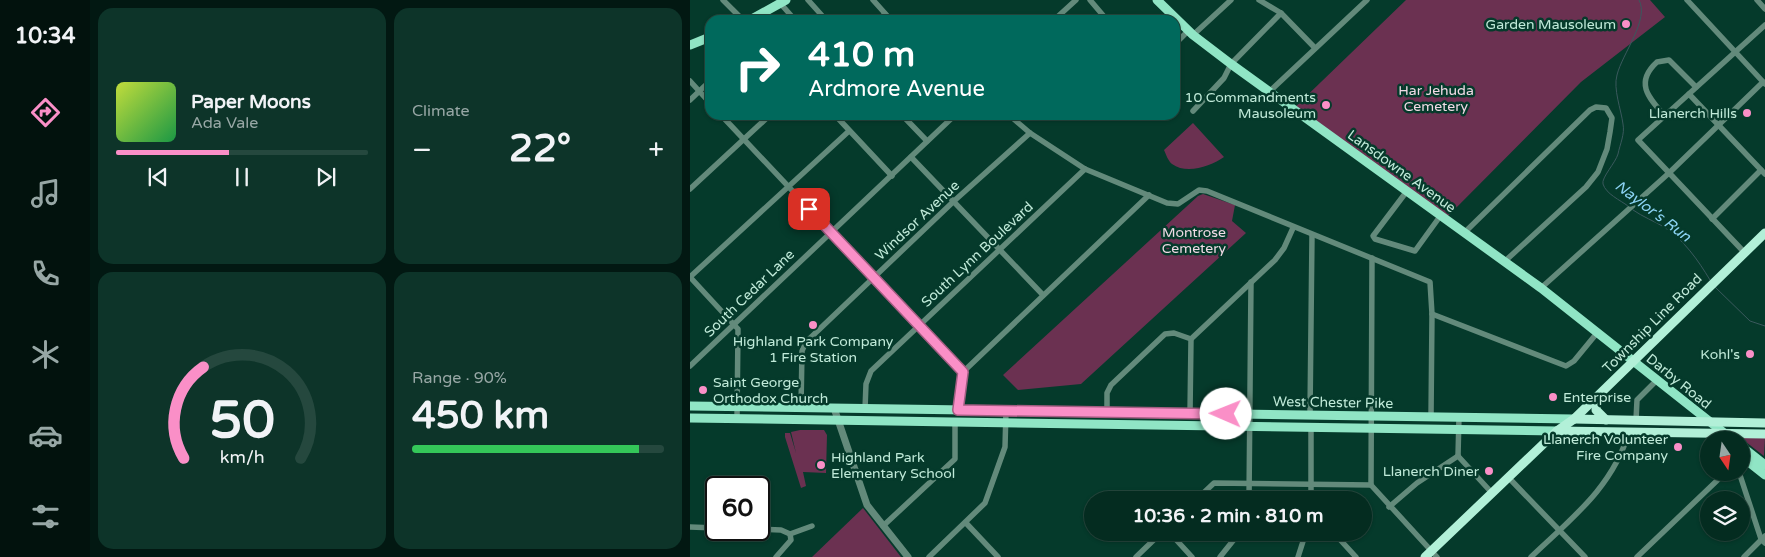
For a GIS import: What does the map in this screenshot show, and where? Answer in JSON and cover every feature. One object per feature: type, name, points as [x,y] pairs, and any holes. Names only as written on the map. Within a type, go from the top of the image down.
[{"type":"highway","name":"Township Line Road","points":[[1431,555],[1508,477],[1557,431],[1574,419],[1765,233]]},
{"type":"highway","points":[[1597,397],[1596,410],[1606,420]]},
{"type":"highway","name":"West Chester Pike","points":[[1574,419],[1765,423]]},
{"type":"highway","name":"West Chester Pike","points":[[1557,431],[1700,433]]},
{"type":"highway","name":"West Chester Pike","points":[[1750,435],[1765,434]]},
{"type":"main road","name":"Lansdowne Avenue","points":[[1161,1],[1174,15]]},
{"type":"main road","points":[[759,15],[783,2]]},
{"type":"main road","name":"Lansdowne Avenue","points":[[1180,22],[1190,33],[1269,92],[1541,288],[1634,362]]},
{"type":"main road","points":[[690,45],[705,39]]},
{"type":"main road","name":"Darby Road","points":[[1634,362],[1718,431]]},
{"type":"main road","name":"West Chester Pike","points":[[690,406],[1574,419]]},
{"type":"main road","name":"West Chester Pike","points":[[690,418],[1557,431]]},
{"type":"main road","name":"Darby Road","points":[[1708,422],[1713,431]]},
{"type":"main road","points":[[1750,453],[1765,464]]},
{"type":"main road","points":[[1750,467],[1765,475]]},
{"type":"main road","points":[[1750,469],[1765,481]]},
{"type":"street","points":[[723,0],[738,15]]},
{"type":"street","points":[[808,0],[822,15]]},
{"type":"street","points":[[873,0],[885,14]]},
{"type":"street","points":[[1060,15],[1076,0]]},
{"type":"street","points":[[1090,0],[1103,15]]},
{"type":"street","points":[[1180,40],[1231,0]]},
{"type":"street","points":[[1269,92],[1367,0]]},
{"type":"street","points":[[1541,288],[1669,173],[1764,83],[1687,0]]},
{"type":"street","points":[[1757,0],[1765,9]]},
{"type":"street","points":[[1261,1],[1280,13],[1315,48]]},
{"type":"street","points":[[783,2],[792,15]]},
{"type":"street","points":[[1193,111],[1224,78],[1232,64],[1280,13]]},
{"type":"street","points":[[1744,252],[1638,140],[1765,25]]},
{"type":"street","points":[[1665,116],[1647,96],[1645,90],[1650,70],[1657,62],[1669,60],[1696,88]]},
{"type":"street","points":[[690,81],[705,98]]},
{"type":"street","points":[[690,100],[705,86]]},
{"type":"street","points":[[1689,94],[1763,172],[1712,219]]},
{"type":"street","points":[[1464,233],[1590,110],[1596,107],[1605,108],[1610,112],[1612,118],[1607,149],[1598,172],[1586,187],[1504,262]]},
{"type":"street","points":[[726,120],[963,372]]},
{"type":"street","points":[[690,189],[764,120]]},
{"type":"street","points":[[839,120],[892,176]]},
{"type":"street","points":[[907,120],[927,141]]},
{"type":"street","name":"South Cedar Lane","points":[[690,366],[950,120]]},
{"type":"street","points":[[1015,120],[1030,133],[1085,169],[1167,203],[1178,204],[1199,190],[1207,191],[1293,228],[1430,282],[1432,314],[1431,417]]},
{"type":"street","points":[[737,419],[738,329],[690,277],[849,131]]},
{"type":"street","name":"Windsor Avenue","points":[[800,408],[802,351],[804,344],[954,201],[1030,133]]},
{"type":"street","points":[[911,157],[1043,296]]},
{"type":"street","name":"South Lynn Boulevard","points":[[865,409],[868,376],[919,325],[1085,169]]},
{"type":"street","points":[[1407,191],[1373,236],[1376,239],[1393,246],[1414,251],[1441,215]]},
{"type":"street","points":[[958,410],[963,372],[1149,195]]},
{"type":"street","points":[[1190,414],[1191,339],[1275,260],[1284,248],[1293,228]]},
{"type":"street","points":[[1310,415],[1312,235]]},
{"type":"street","points":[[1372,258],[1371,485],[1431,555]]},
{"type":"street","points":[[1250,282],[1250,491]]},
{"type":"street","points":[[1432,314],[1566,366],[1574,361],[1597,333]]},
{"type":"street","points":[[1107,412],[1108,393],[1111,385],[1162,336],[1174,333],[1191,339]]},
{"type":"street","points":[[1636,420],[1637,400],[1656,381]]},
{"type":"street","points":[[834,408],[865,500],[908,557]]},
{"type":"street","points":[[929,557],[985,503],[1004,451],[1006,411]]},
{"type":"street","points":[[1458,417],[1458,456],[1492,493]]},
{"type":"street","points":[[883,526],[955,459],[956,422]]},
{"type":"street","points":[[1310,491],[1311,427]]},
{"type":"street","points":[[1531,557],[1605,483],[1621,456],[1629,431]]},
{"type":"street","points":[[1389,507],[1417,483],[1458,456]]},
{"type":"street","points":[[1508,477],[1585,557]]},
{"type":"street","points":[[1637,557],[1717,481]]},
{"type":"street","points":[[1742,481],[1764,539],[1744,557]]},
{"type":"street","points":[[1206,491],[1214,484],[1371,485]]},
{"type":"street","points":[[966,523],[998,557]]},
{"type":"street","points":[[770,530],[781,530],[790,534],[812,526]]},
{"type":"street","points":[[690,528],[705,528]]},
{"type":"street","points":[[776,557],[791,540],[790,534]]},
{"type":"street","points":[[1136,557],[1153,541]]},
{"type":"street","points":[[1177,541],[1192,557]]},
{"type":"street","points":[[1220,557],[1233,541]]},
{"type":"street","points":[[1298,557],[1303,541]]},
{"type":"street","points":[[1341,541],[1356,557]]},
{"type":"green space","name":"Har Jehuda Cemetery","points":[[1406,0],[1650,0],[1665,17],[1581,82],[1446,218],[1293,109]]},
{"type":"green space","points":[[1193,123],[1224,157],[1206,166],[1185,169],[1171,163],[1164,150]]},
{"type":"green space","name":"Montrose Cemetery","points":[[1203,194],[1235,205],[1232,221],[1246,233],[1081,384],[1018,390],[1003,375],[1198,196]]},
{"type":"green space","points":[[824,430],[827,435],[826,473],[803,472],[806,486],[801,488],[785,437],[785,433],[790,433],[796,453],[791,432]]},
{"type":"green space","points":[[1750,437],[1765,438],[1764,456],[1750,445]]},
{"type":"green space","points":[[863,508],[901,557],[812,557]]},
{"type":"waterway","name":"Naylor's Run","points":[[1628,206],[1607,191],[1603,181],[1617,157],[1623,135],[1616,81],[1641,17],[1639,0]]},
{"type":"waterway","name":"Naylor's Run","points":[[1633,210],[1664,227],[1678,238],[1710,280]]},
{"type":"waterway","name":"Naylor's Run","points":[[1715,287],[1750,321],[1765,326]]},
{"type":"place","name":"Garden Mausoleum","points":[[1626,24]]},
{"type":"place","name":"10 Commandments Mausoleum","points":[[1326,105]]},
{"type":"place","name":"Llanerch Hills","points":[[1747,113]]},
{"type":"place","name":"Highland Park Company 1 Fire Station","points":[[813,325]]},
{"type":"place","name":"Kohl's","points":[[1750,354]]},
{"type":"place","name":"Saint George Orthodox Church","points":[[703,390]]},
{"type":"place","name":"Enterprise","points":[[1553,397]]},
{"type":"place","name":"Llanerch Volunteer Fire Company","points":[[1678,447]]},
{"type":"place","name":"Highland Park Elementary School","points":[[821,465]]},
{"type":"place","name":"Llanerch Diner","points":[[1489,471]]},
{"type":"route","points":[[809,209],[963,372],[959,387],[958,410],[1226,414]]}]
